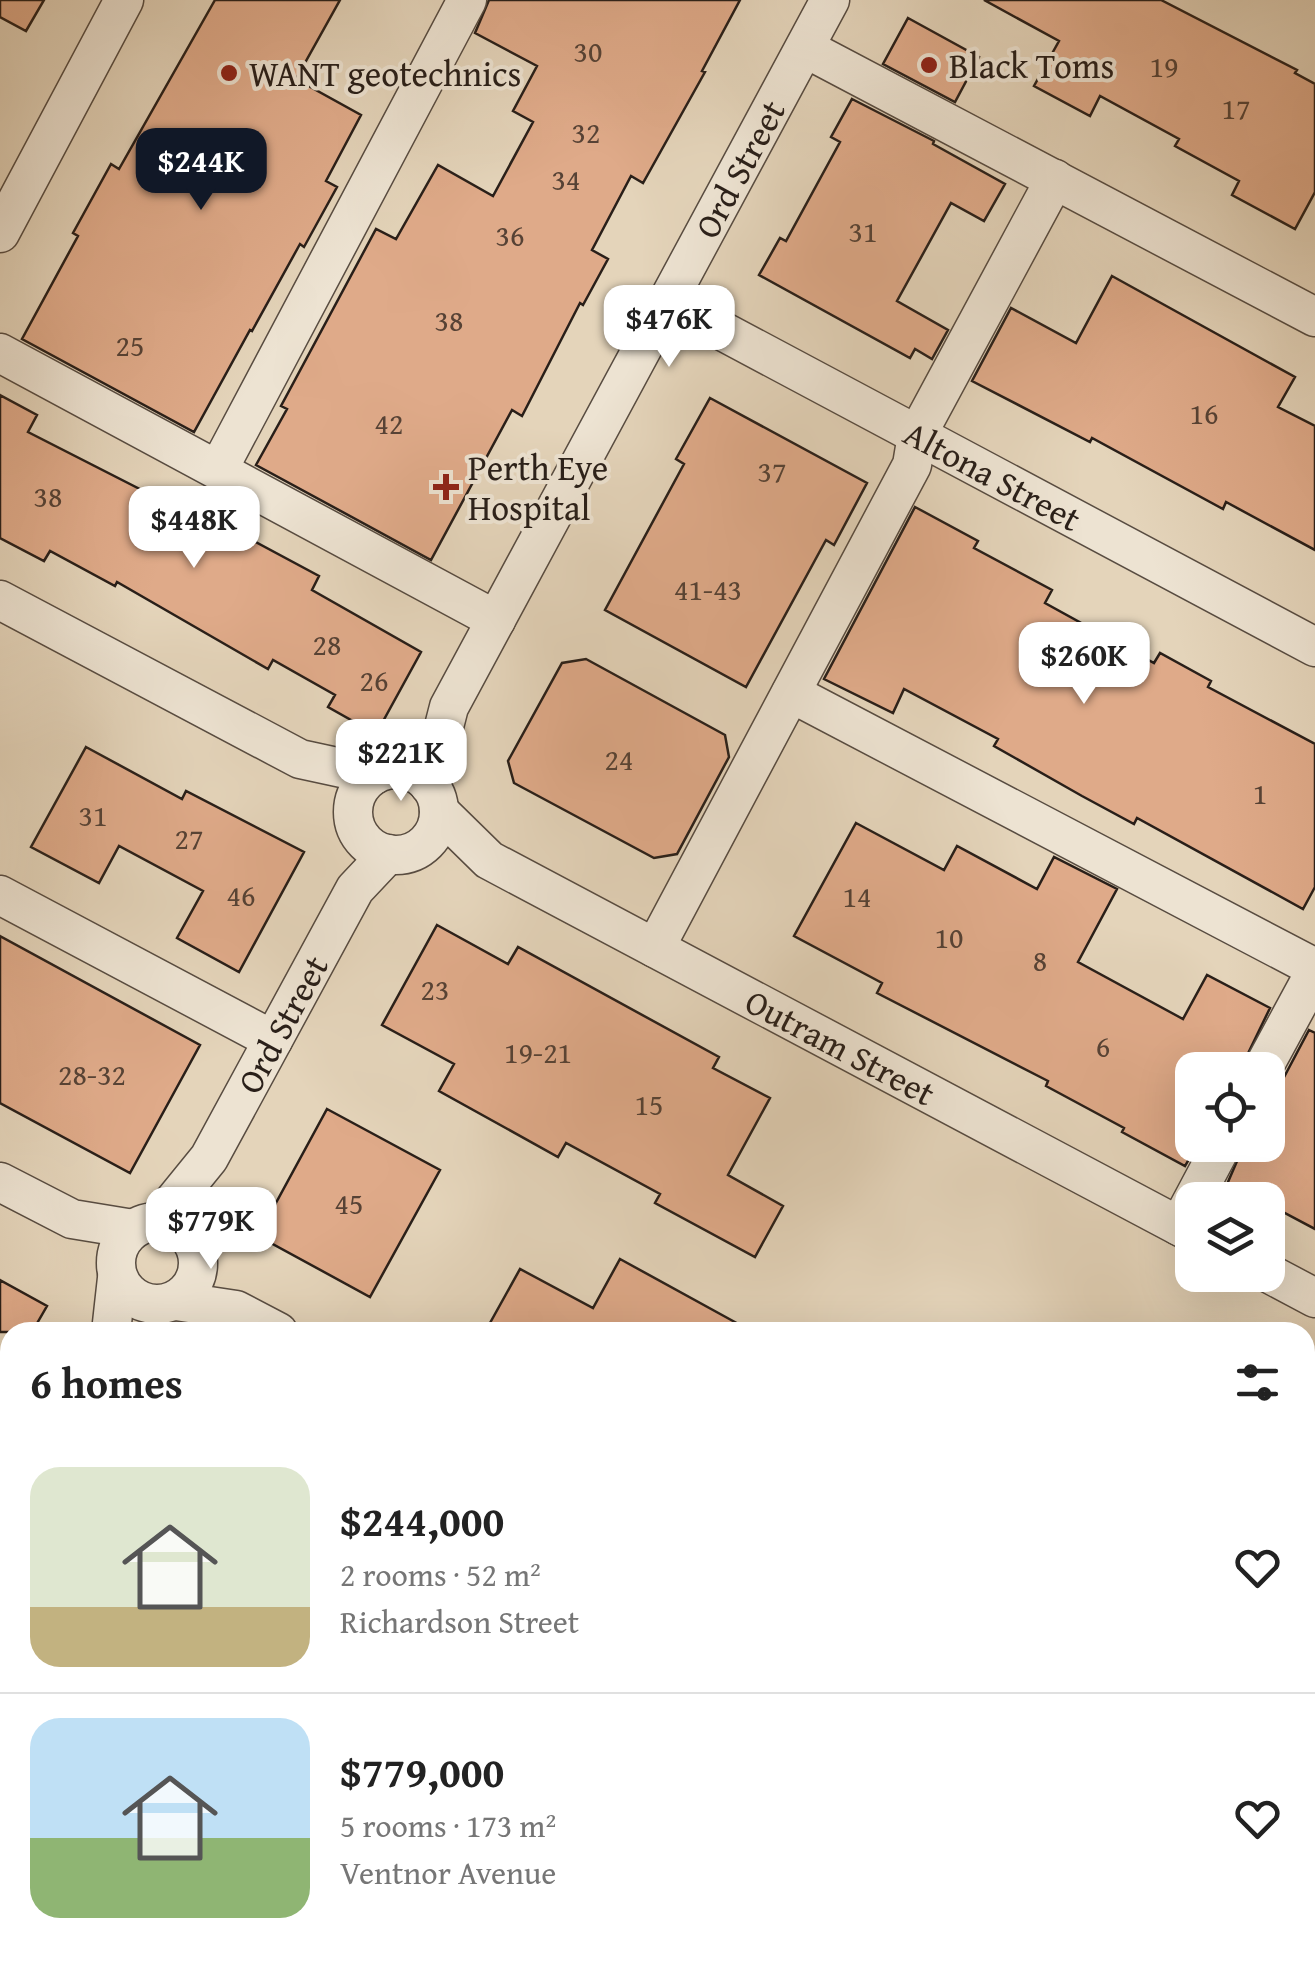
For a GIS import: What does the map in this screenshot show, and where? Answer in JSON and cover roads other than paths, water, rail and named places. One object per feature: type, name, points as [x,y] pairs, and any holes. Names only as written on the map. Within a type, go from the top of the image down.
[{"type":"street","points":[[0,232],[124,0]]},
{"type":"street","points":[[218,470],[467,0]]},
{"type":"street","name":"Ord Street","points":[[381,772],[449,707],[830,0]]},
{"type":"street","points":[[805,48],[1315,317]]},
{"type":"street","points":[[654,948],[912,465],[918,435],[1054,179]]},
{"type":"street","name":"Altona Street","points":[[668,302],[1315,647]]},
{"type":"street","points":[[0,353],[496,620]]},
{"type":"street","points":[[0,600],[300,759],[381,839]]},
{"type":"street","points":[[791,693],[1315,970],[1272,1052]]},
{"type":"street","name":"Ord Street","points":[[434,798],[449,707]]},
{"type":"street","points":[[300,759],[381,772],[404,770],[434,798],[437,825],[381,839]]},
{"type":"street","points":[[381,772],[362,786],[355,798],[381,839]]},
{"type":"street","name":"Outram Street","points":[[434,798],[489,860]]},
{"type":"street","name":"Ord Street","points":[[145,1226],[209,1158],[381,839]]},
{"type":"street","name":"Outram Street","points":[[381,839],[489,860],[1175,1223]]},
{"type":"street","points":[[0,895],[273,1040]]},
{"type":"street","name":"Ord Street","points":[[195,1253],[209,1158]]},
{"type":"street","points":[[0,1182],[72,1219],[181,1229],[236,1310]]},
{"type":"street","points":[[72,1219],[135,1299],[236,1310],[259,1322]]},
{"type":"street","points":[[112,1322],[117,1250],[145,1226]]},
{"type":"street","points":[[134,1322],[162,1302],[187,1293],[195,1253]]},
{"type":"street","points":[[1285,1282],[1315,1298]]},
{"type":"place","name":"Black Toms","points":[[929,65]]},
{"type":"place","name":"WANT geotechnics","points":[[229,73]]},
{"type":"place","name":"Perth Eye Hospital","points":[[446,487]]}]
